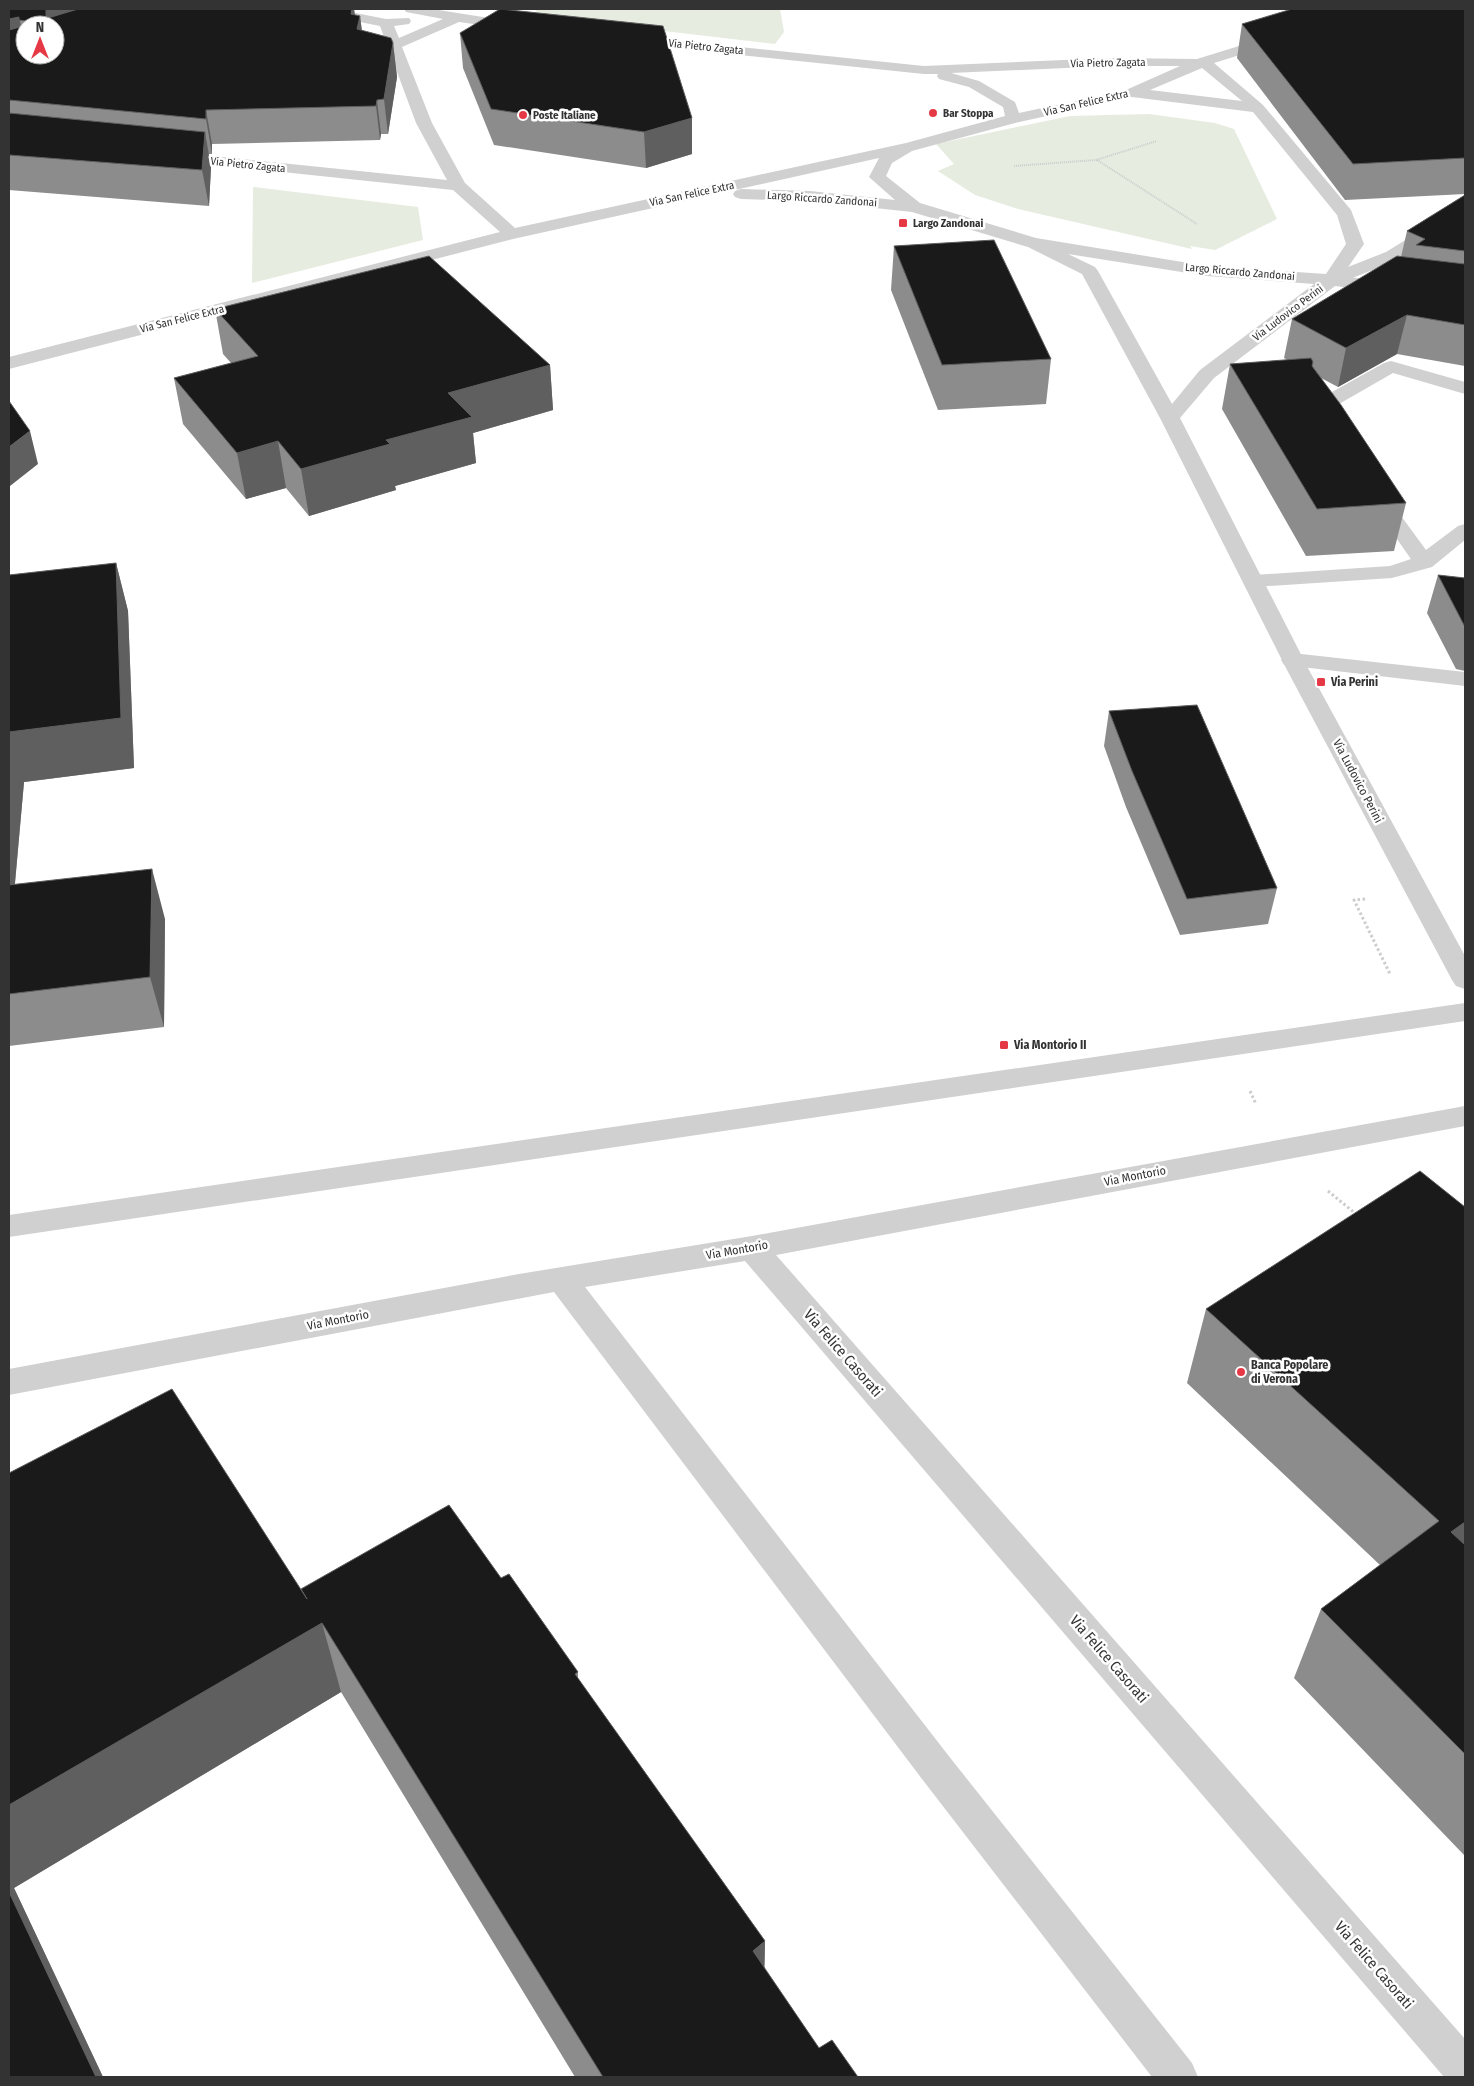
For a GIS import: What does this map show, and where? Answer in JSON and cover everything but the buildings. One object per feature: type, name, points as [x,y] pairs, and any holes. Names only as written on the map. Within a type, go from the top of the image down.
[{"type":"street","points":[[315,9],[386,23],[458,18]]},
{"type":"street","points":[[411,9],[458,18],[533,28]]},
{"type":"street","points":[[395,45],[458,18],[474,9]]},
{"type":"street","points":[[386,23],[424,122],[458,186],[512,234]]},
{"type":"street","name":"Via San Felice Extra","points":[[9,363],[512,234],[908,147],[1013,119],[1097,102],[1132,93],[1203,62],[1287,36]]},
{"type":"street","name":"Via Pietro Zagata","points":[[619,38],[924,70],[1111,62],[1203,62]]},
{"type":"street","points":[[1203,62],[1258,108],[1345,214],[1355,244],[1331,280]]},
{"type":"street","name":"Via Pietro Zagata","points":[[924,70],[974,84],[1010,105],[1013,119]]},
{"type":"street","points":[[1132,93],[1258,108]]},
{"type":"street","name":"Largo Riccardo Zandonai","points":[[908,147],[886,160],[877,177],[914,207]]},
{"type":"street","name":"Via Pietro Zagata","points":[[155,155],[458,186]]},
{"type":"street","name":"Largo Riccardo Zandonai","points":[[700,193],[810,196],[914,207],[1034,243],[1207,271],[1331,280]]},
{"type":"street","points":[[1331,280],[1392,256],[1465,211]]},
{"type":"street","name":"Via Ludovico Perini","points":[[1034,243],[1089,271],[1170,418],[1254,581],[1292,660],[1465,980]]},
{"type":"street","name":"Via Ludovico Perini","points":[[1170,418],[1207,374],[1331,280],[1465,297]]},
{"type":"street","points":[[1332,434],[1314,410],[1391,367],[1465,388]]},
{"type":"street","points":[[1366,482],[1424,562]]},
{"type":"street","points":[[1254,581],[1392,572],[1424,562],[1465,530]]},
{"type":"street","points":[[1292,660],[1465,679]]},
{"type":"street","points":[[9,1226],[1465,1012]]},
{"type":"street","name":"Via Montorio","points":[[9,1382],[561,1279],[752,1248],[1465,1116]]},
{"type":"street","name":"Via Felice Casorati","points":[[752,1248],[1465,2070]]},
{"type":"street","points":[[561,1279],[935,1767],[1178,2077]]},
{"type":"path","points":[[1008,166],[1096,160],[1160,140]]},
{"type":"path","points":[[1096,160],[1203,228]]},
{"type":"shaded area","points":[[534,9],[780,9],[784,32],[775,44],[587,22],[539,13]]},
{"type":"shaded area","points":[[1149,114],[1215,123],[1234,129],[1277,219],[1215,250],[1190,246],[1192,249],[1018,209],[975,195],[938,171],[954,164],[936,144],[1070,116]]},
{"type":"shaded area","points":[[253,187],[418,207],[423,240],[252,283]]},
{"type":"place","name":"Bar Stoppa","points":[[933,113]]},
{"type":"place","name":"Poste Italiane","points":[[523,115]]},
{"type":"place","name":"Largo Zandonai","points":[[903,223]]},
{"type":"place","name":"Via Perini","points":[[1321,682]]},
{"type":"place","name":"Via Montorio II","points":[[1004,1045]]},
{"type":"place","name":"Banca Popolare di Verona","points":[[1241,1372]]}]
